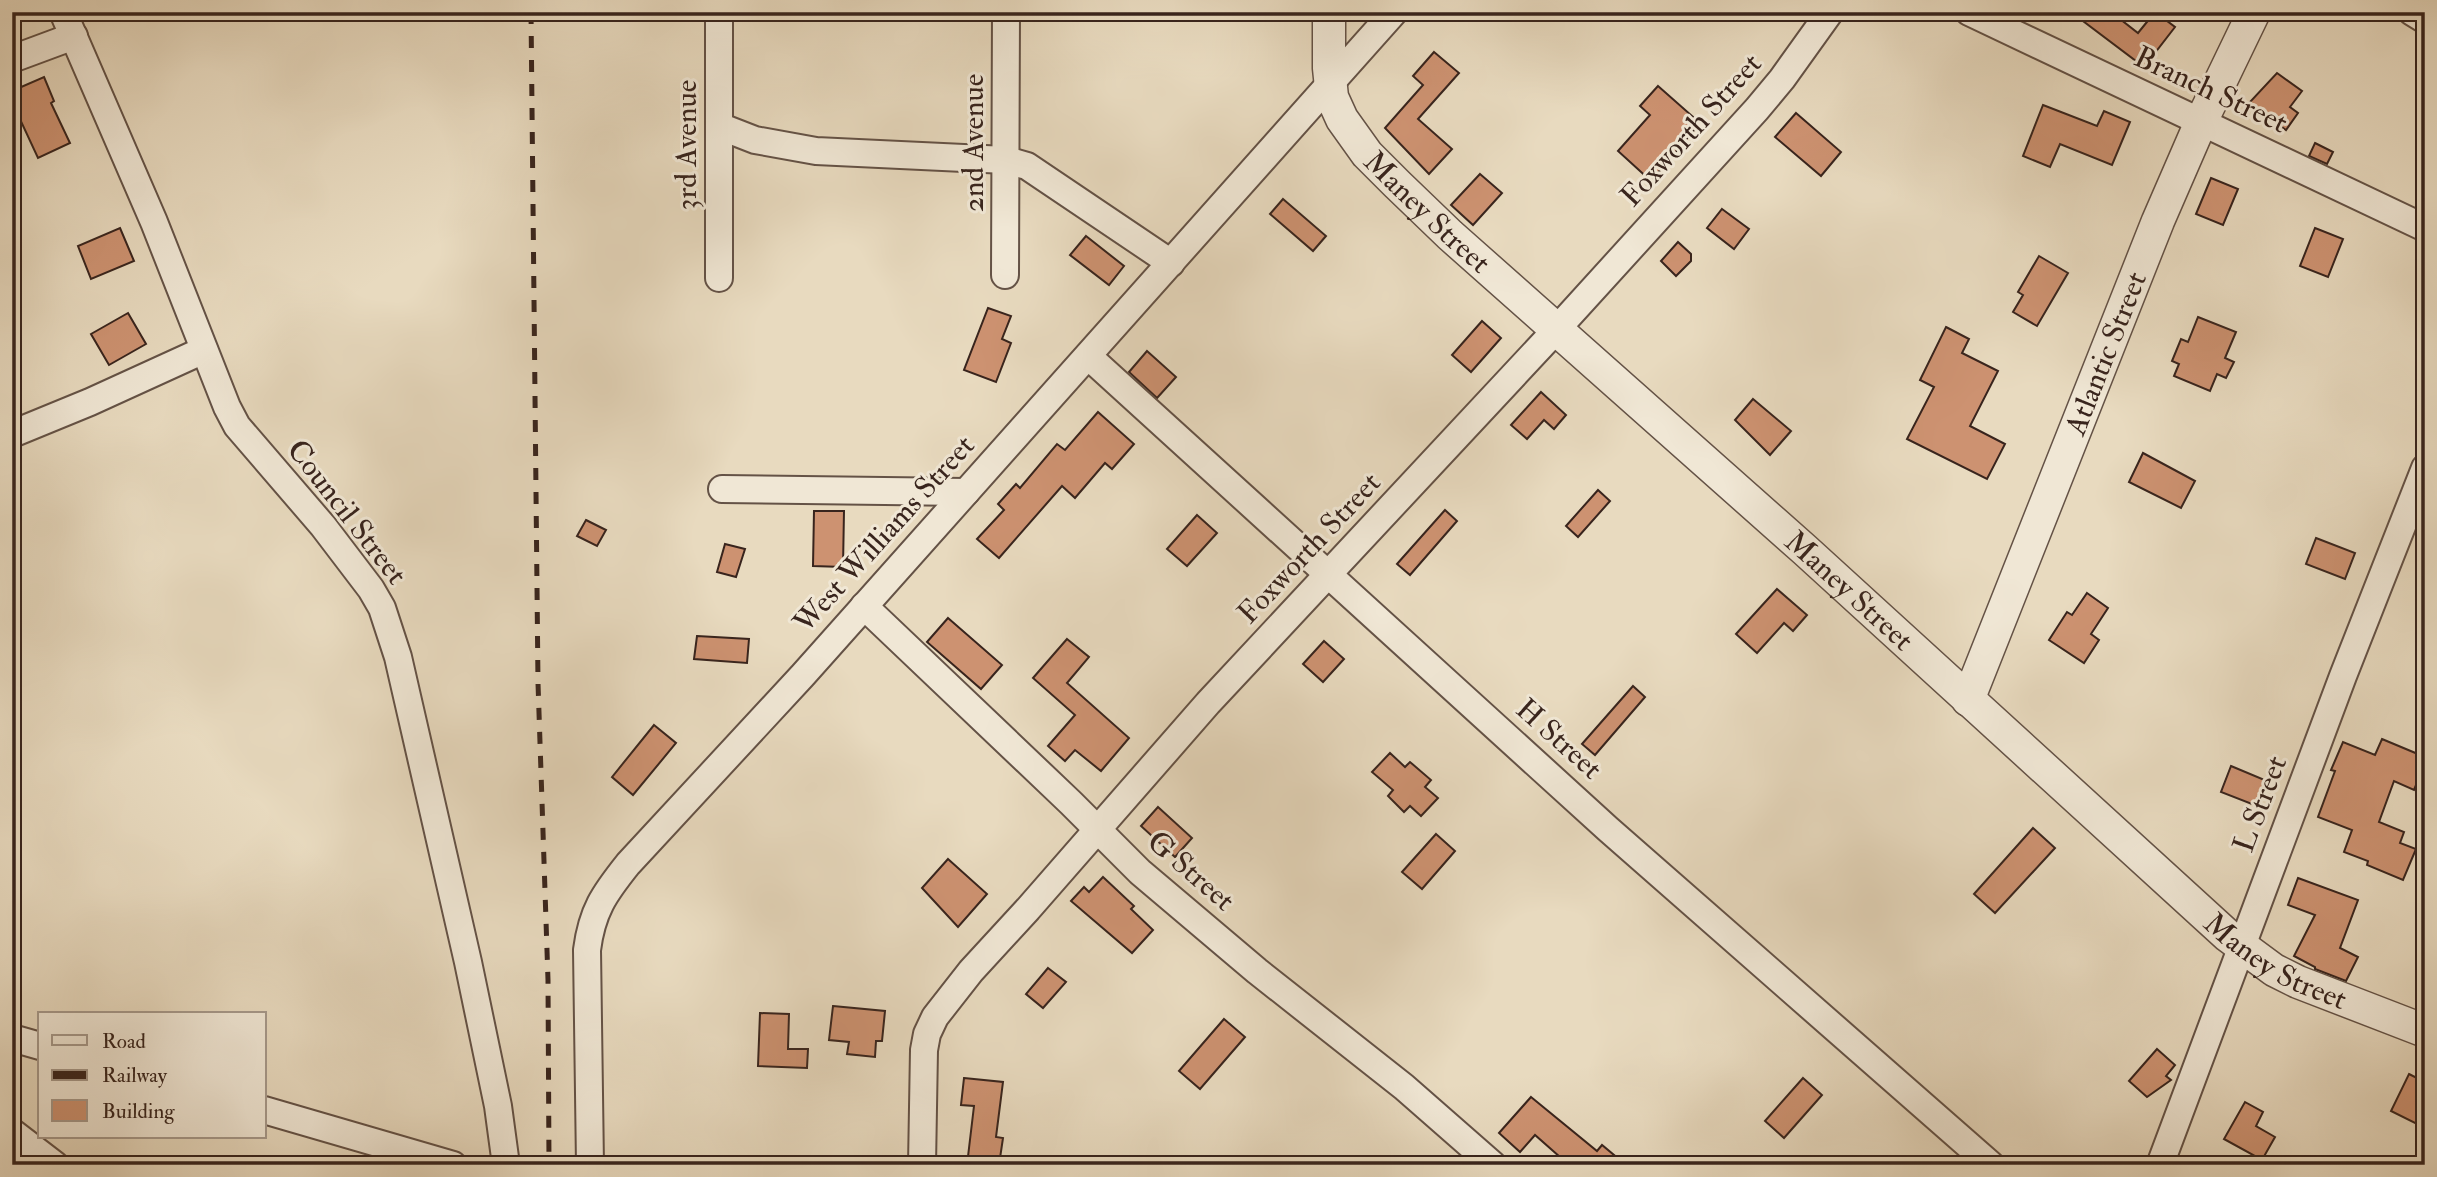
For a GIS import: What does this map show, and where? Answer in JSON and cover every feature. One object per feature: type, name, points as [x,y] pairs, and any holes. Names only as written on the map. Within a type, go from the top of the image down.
[{"type":"street","name":"3rd Avenue","points":[[719,12],[719,278]]},
{"type":"street","name":"2nd Avenue","points":[[1005,275],[1006,12]]},
{"type":"street","name":"Maney Street","points":[[1329,12],[1330,84],[1332,97],[1342,119],[1367,154],[1450,235],[2242,946],[2274,970],[2298,982],[2425,1031]]},
{"type":"street","name":"West Williams Street","points":[[590,1165],[587,950],[590,926],[598,903],[628,864],[864,606],[1394,12]]},
{"type":"street","name":"Foxworth Street","points":[[922,1165],[924,1050],[927,1034],[935,1017],[971,971],[1209,703],[1556,330],[1757,109],[1783,79],[1830,12]]},
{"type":"street","name":"Branch Street","points":[[1969,12],[2425,228]]},
{"type":"street","name":"Atlantic Street","points":[[1968,700],[2158,221],[2201,122],[2254,12]]},
{"type":"street","points":[[2412,12],[2425,20]]},
{"type":"street","points":[[12,59],[69,24]]},
{"type":"street","name":"Council Street","points":[[69,24],[154,222],[226,407],[237,426],[358,570],[382,608],[398,657],[468,962],[498,1106],[506,1165]]},
{"type":"street","points":[[719,126],[755,140],[816,151],[1006,160],[1027,166],[1171,263]]},
{"type":"street","points":[[12,434],[204,350]]},
{"type":"street","name":"H Street","points":[[1088,356],[1608,829],[1992,1165]]},
{"type":"street","name":"L Street","points":[[2160,1165],[2425,468]]},
{"type":"street","points":[[722,489],[966,492]]},
{"type":"street","name":"G Street","points":[[864,606],[1140,872],[1246,962],[1404,1087],[1493,1165]]},
{"type":"street","points":[[12,1038],[38,1045]]},
{"type":"street","points":[[266,1111],[453,1165]]},
{"type":"street","points":[[12,1132],[55,1165]]},
{"type":"building","points":[[2071,12],[2111,12],[2138,33],[2155,12],[2175,27],[2144,67]]},
{"type":"building","points":[[1434,52],[1459,73],[1418,119],[1452,149],[1429,174],[1385,128],[1423,85],[1413,76]]},
{"type":"building","points":[[2277,73],[2302,91],[2290,107],[2298,113],[2286,130],[2249,103]]},
{"type":"building","points":[[44,77],[54,101],[51,103],[70,143],[38,158],[19,117],[12,120],[12,91]]},
{"type":"building","points":[[1658,86],[1700,123],[1651,181],[1618,151],[1650,115],[1640,106]]},
{"type":"building","points":[[2043,105],[2097,126],[2104,111],[2130,122],[2112,165],[2060,144],[2050,167],[2023,156]]},
{"type":"building","points":[[1796,113],[1841,152],[1821,176],[1775,137]]},
{"type":"building","points":[[2315,143],[2333,152],[2327,164],[2309,156]]},
{"type":"building","points":[[1480,174],[1502,193],[1473,225],[1451,205]]},
{"type":"building","points":[[2211,178],[2238,189],[2223,225],[2196,214]]},
{"type":"building","points":[[1283,199],[1326,236],[1313,251],[1270,214]]},
{"type":"building","points":[[1722,209],[1749,229],[1734,249],[1707,228]]},
{"type":"building","points":[[120,228],[134,261],[91,279],[78,246]]},
{"type":"building","points":[[2315,228],[2343,239],[2328,277],[2300,266]]},
{"type":"building","points":[[1086,236],[1124,266],[1109,285],[1070,255]]},
{"type":"building","points":[[1678,242],[1691,254],[1691,261],[1676,276],[1661,261]]},
{"type":"building","points":[[2039,256],[2068,273],[2037,326],[2013,312],[2023,295],[2018,292]]},
{"type":"building","points":[[988,308],[1011,316],[1002,339],[1011,343],[996,382],[964,370]]},
{"type":"building","points":[[128,313],[146,344],[109,365],[91,334]]},
{"type":"building","points":[[2198,317],[2236,332],[2225,358],[2234,362],[2226,378],[2217,374],[2210,391],[2174,376],[2179,364],[2172,361],[2181,339],[2188,342]]},
{"type":"building","points":[[1482,321],[1501,338],[1471,372],[1452,355]]},
{"type":"building","points":[[1946,327],[1969,339],[1962,353],[1998,371],[1970,426],[2005,444],[1987,479],[1907,439],[1934,387],[1920,380]]},
{"type":"building","points":[[1147,351],[1176,377],[1157,398],[1129,372]]},
{"type":"building","points":[[1541,392],[1566,415],[1554,429],[1544,420],[1527,439],[1511,425]]},
{"type":"building","points":[[1753,399],[1791,431],[1770,455],[1735,420]]},
{"type":"building","points":[[1098,412],[1134,444],[1112,469],[1105,463],[1075,498],[1062,486],[999,558],[977,539],[1004,510],[998,504],[1016,484],[1020,488],[1057,444],[1065,450]]},
{"type":"building","points":[[2143,453],[2195,481],[2181,508],[2129,482]]},
{"type":"building","points":[[1598,490],[1610,501],[1578,537],[1566,526]]},
{"type":"building","points":[[1445,510],[1457,521],[1410,575],[1397,564]]},
{"type":"building","points":[[814,511],[844,511],[843,567],[813,566]]},
{"type":"building","points":[[1197,515],[1217,533],[1187,566],[1167,549]]},
{"type":"building","points":[[586,520],[606,530],[597,546],[577,536]]},
{"type":"building","points":[[2316,538],[2355,553],[2345,579],[2306,564]]},
{"type":"building","points":[[725,544],[745,549],[736,577],[717,572]]},
{"type":"building","points":[[1777,589],[1807,615],[1793,631],[1784,623],[1757,653],[1736,634]]},
{"type":"building","points":[[2087,593],[2108,608],[2091,634],[2099,640],[2084,663],[2049,640],[2067,612],[2072,615]]},
{"type":"building","points":[[948,618],[1002,665],[981,689],[927,642]]},
{"type":"building","points":[[697,636],[749,639],[747,663],[694,659]]},
{"type":"building","points":[[1067,639],[1089,657],[1067,683],[1129,738],[1101,771],[1075,750],[1065,761],[1048,746],[1075,715],[1033,678]]},
{"type":"building","points":[[1324,641],[1344,659],[1323,682],[1303,664]]},
{"type":"building","points":[[1633,686],[1645,697],[1595,755],[1582,744]]},
{"type":"building","points":[[654,725],[676,743],[633,795],[612,777]]},
{"type":"building","points":[[2382,739],[2425,757],[2414,790],[2394,781],[2379,822],[2404,832],[2400,843],[2416,849],[2403,880],[2367,865],[2368,861],[2344,852],[2352,830],[2318,817],[2335,771],[2331,770],[2343,742],[2375,755]]},
{"type":"building","points":[[1390,753],[1405,767],[1410,762],[1431,780],[1425,787],[1438,798],[1421,816],[1410,806],[1404,812],[1388,796],[1393,790],[1372,772]]},
{"type":"building","points":[[2231,766],[2267,781],[2257,806],[2221,792]]},
{"type":"building","points":[[1158,807],[1192,838],[1175,857],[1141,826]]},
{"type":"building","points":[[2033,828],[2055,848],[1995,913],[1974,894]]},
{"type":"building","points":[[1436,834],[1455,851],[1422,889],[1402,872]]},
{"type":"building","points":[[948,859],[987,894],[958,927],[922,888]]},
{"type":"building","points":[[1103,877],[1134,906],[1131,909],[1153,930],[1132,953],[1071,901],[1084,887],[1089,892]]},
{"type":"building","points":[[2298,878],[2358,900],[2340,948],[2358,957],[2346,981],[2315,969],[2294,956],[2315,915],[2288,905]]},
{"type":"building","points":[[1048,968],[1066,982],[1043,1008],[1026,994]]},
{"type":"building","points":[[833,1006],[885,1011],[882,1041],[876,1041],[875,1057],[847,1054],[849,1042],[829,1040]]},
{"type":"building","points":[[760,1013],[789,1014],[788,1049],[808,1049],[807,1068],[758,1066]]},
{"type":"building","points":[[1224,1019],[1245,1037],[1200,1089],[1179,1071]]},
{"type":"building","points":[[2157,1049],[2175,1065],[2166,1076],[2171,1080],[2147,1097],[2129,1081]]},
{"type":"building","points":[[2409,1074],[2425,1082],[2425,1128],[2391,1111]]},
{"type":"building","points":[[964,1078],[1003,1082],[996,1137],[1003,1138],[999,1165],[967,1165],[974,1106],[961,1105]]},
{"type":"building","points":[[1803,1078],[1822,1095],[1784,1138],[1765,1121]]},
{"type":"building","points":[[1531,1097],[1597,1151],[1602,1145],[1626,1165],[1569,1165],[1535,1135],[1520,1152],[1499,1133]]},
{"type":"building","points":[[2245,1102],[2263,1112],[2256,1126],[2275,1137],[2262,1160],[2224,1139]]},
{"type":"railway","points":[[531,12],[538,683],[548,980],[549,1165]]}]
